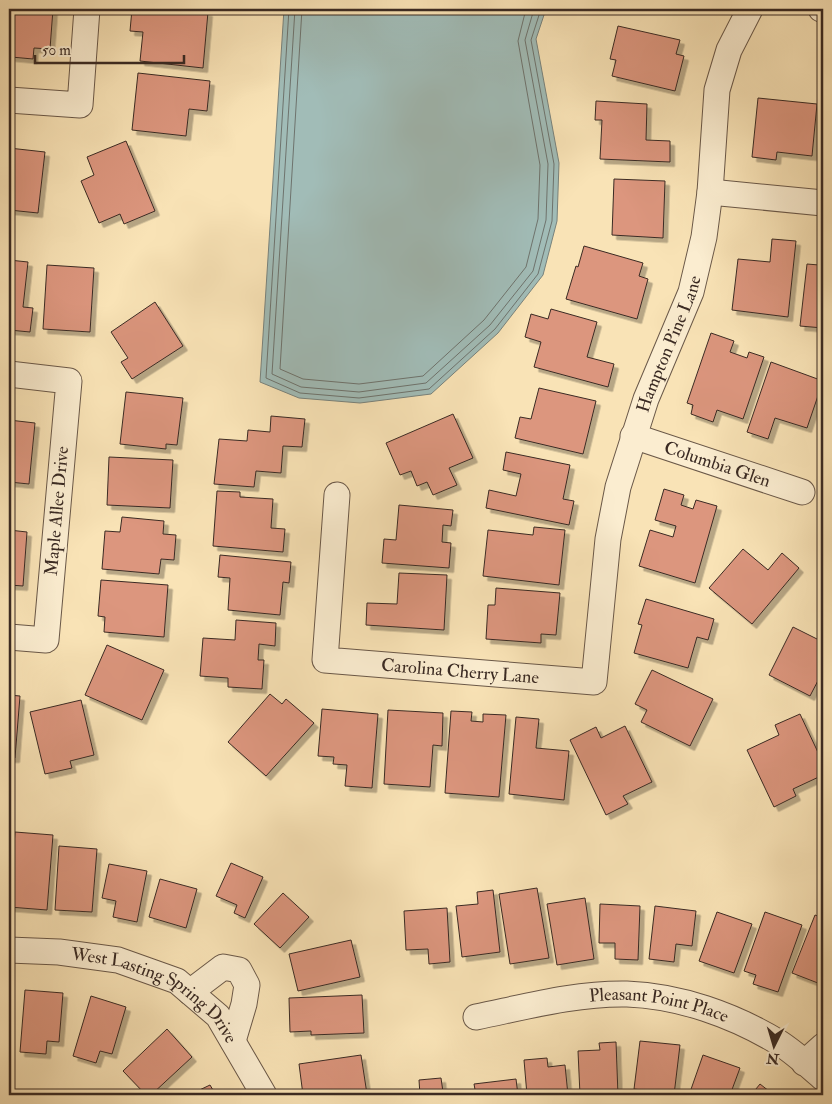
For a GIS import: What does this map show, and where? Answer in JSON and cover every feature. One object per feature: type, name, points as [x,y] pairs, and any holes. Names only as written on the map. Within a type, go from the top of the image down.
[{"type":"street","points":[[9,100],[80,106],[87,9]]},
{"type":"street","name":"Hampton Pine Lane","points":[[594,682],[608,539],[618,487],[633,436],[691,292],[704,237],[710,192],[717,90],[729,50],[750,9]]},
{"type":"street","points":[[710,192],[823,203]]},
{"type":"street","name":"Maple Allee Drive","points":[[9,374],[69,381],[46,640],[9,637]]},
{"type":"street","name":"Columbia Glen","points":[[633,436],[802,492]]},
{"type":"street","name":"Carolina Cherry Lane","points":[[337,495],[325,660],[594,682]]},
{"type":"street","name":"West Lasting Spring Drive","points":[[9,950],[60,952],[118,960],[177,981],[218,1016],[264,1095]]},
{"type":"street","points":[[190,992],[223,967],[240,970],[247,985],[244,1004],[233,1041]]},
{"type":"street","name":"Pleasant Point Place","points":[[476,1017],[563,999],[626,994],[680,1000],[732,1019],[779,1043],[814,1070]]},
{"type":"street","points":[[814,1070],[823,1046]]},
{"type":"water","points":[[284,9],[546,9],[536,39],[559,163],[557,221],[543,275],[498,333],[431,394],[360,403],[299,398],[260,382]]},
{"type":"building","points":[[9,9],[53,9],[50,49],[34,48],[33,59],[11,57],[13,36],[9,35]]},
{"type":"building","points":[[132,9],[178,9],[208,12],[203,68],[140,61],[143,32],[130,31]]},
{"type":"building","points":[[618,26],[680,40],[676,54],[684,56],[675,91],[612,76],[616,60],[610,59]]},
{"type":"building","points":[[138,73],[210,81],[207,111],[189,109],[186,136],[132,130]]},
{"type":"building","points":[[758,98],[817,104],[812,156],[777,152],[776,160],[752,157]]},
{"type":"building","points":[[596,101],[647,104],[646,140],[670,141],[670,162],[600,159],[602,120],[595,120]]},
{"type":"building","points":[[823,122],[823,159],[820,159]]},
{"type":"building","points":[[126,141],[155,211],[124,224],[120,214],[99,223],[81,181],[94,175],[87,157]]},
{"type":"building","points":[[9,148],[45,152],[38,213],[9,210]]},
{"type":"building","points":[[614,179],[665,181],[663,238],[612,235]]},
{"type":"building","points":[[772,239],[796,241],[788,317],[732,310],[738,259],[770,262]]},
{"type":"building","points":[[584,246],[643,263],[639,276],[648,279],[637,319],[566,299]]},
{"type":"building","points":[[820,257],[823,257],[823,328],[800,326],[807,264],[819,265]]},
{"type":"building","points":[[9,260],[28,262],[23,307],[33,308],[30,332],[9,330]]},
{"type":"building","points":[[47,265],[94,268],[90,332],[43,329]]},
{"type":"building","points":[[155,302],[183,346],[132,379],[121,362],[128,358],[111,332]]},
{"type":"building","points":[[551,309],[597,322],[587,357],[614,364],[608,387],[534,367],[541,342],[525,337],[531,314],[548,319]]},
{"type":"building","points":[[711,333],[734,341],[730,352],[747,358],[749,352],[764,357],[743,419],[717,410],[713,422],[691,414],[693,405],[687,403]]},
{"type":"building","points":[[771,362],[823,381],[807,428],[775,418],[768,439],[747,432]]},
{"type":"building","points":[[539,388],[596,401],[583,454],[515,438],[520,417],[531,419]]},
{"type":"building","points":[[126,392],[183,398],[177,445],[166,444],[166,449],[120,444]]},
{"type":"building","points":[[453,414],[473,458],[449,468],[457,485],[433,495],[427,482],[417,486],[411,471],[400,475],[386,443]]},
{"type":"building","points":[[271,416],[305,419],[302,447],[283,446],[281,473],[256,471],[254,487],[214,484],[219,439],[247,441],[248,430],[270,432]]},
{"type":"building","points":[[9,420],[35,423],[29,484],[9,482]]},
{"type":"building","points":[[506,452],[570,465],[563,499],[574,501],[569,525],[486,508],[489,490],[516,496],[521,474],[503,470]]},
{"type":"building","points":[[109,457],[173,460],[170,508],[107,505]]},
{"type":"building","points":[[664,489],[684,495],[681,505],[693,509],[696,500],[717,506],[695,583],[639,566],[650,530],[673,537],[676,526],[655,520]]},
{"type":"building","points":[[217,491],[240,492],[240,497],[273,499],[271,528],[285,529],[283,552],[213,546]]},
{"type":"building","points":[[399,505],[453,510],[451,526],[443,525],[442,542],[451,543],[449,568],[382,563],[384,539],[396,540]]},
{"type":"building","points":[[122,517],[164,521],[163,534],[176,535],[174,560],[161,559],[159,574],[102,569],[105,531],[120,532]]},
{"type":"building","points":[[534,527],[565,530],[559,585],[483,576],[488,530],[533,535]]},
{"type":"building","points":[[9,530],[27,532],[23,586],[9,585]]},
{"type":"building","points":[[743,549],[768,570],[782,553],[799,568],[752,624],[709,588]]},
{"type":"building","points":[[220,555],[291,562],[289,583],[283,582],[280,615],[228,610],[230,578],[218,577]]},
{"type":"building","points":[[399,573],[447,575],[444,630],[366,625],[367,603],[397,604]]},
{"type":"building","points":[[101,580],[168,585],[164,637],[104,632],[105,617],[98,616]]},
{"type":"building","points":[[496,588],[560,593],[556,635],[541,634],[541,643],[486,639],[488,605],[495,605]]},
{"type":"building","points":[[646,599],[714,619],[708,640],[697,637],[688,668],[634,653],[642,625],[638,624]]},
{"type":"building","points":[[236,620],[276,623],[275,646],[259,644],[258,660],[264,660],[262,689],[228,687],[228,678],[200,676],[203,638],[235,640]]},
{"type":"building","points":[[793,627],[823,642],[823,671],[810,696],[769,675]]},
{"type":"building","points":[[107,645],[164,670],[142,720],[85,695]]},
{"type":"building","points":[[652,670],[713,699],[690,746],[641,722],[647,710],[635,704]]},
{"type":"building","points":[[270,694],[282,704],[286,699],[314,723],[266,776],[228,742]]},
{"type":"building","points":[[9,695],[20,696],[15,758],[9,758]]},
{"type":"building","points":[[81,700],[94,755],[70,761],[72,768],[45,774],[30,712]]},
{"type":"building","points":[[322,709],[378,714],[372,788],[345,786],[347,765],[333,764],[334,757],[318,756]]},
{"type":"building","points":[[388,710],[443,713],[442,746],[433,745],[430,787],[384,784]]},
{"type":"building","points":[[451,711],[472,712],[471,721],[483,722],[483,714],[506,715],[499,797],[445,793]]},
{"type":"building","points":[[800,714],[823,763],[823,775],[793,789],[796,796],[774,807],[747,750],[779,735],[775,725]]},
{"type":"building","points":[[516,717],[539,719],[536,748],[569,751],[564,800],[509,794]]},
{"type":"building","points":[[625,726],[652,782],[623,796],[628,804],[606,815],[570,740],[596,727],[601,738]]},
{"type":"building","points":[[15,832],[53,835],[47,910],[9,907]]},
{"type":"building","points":[[59,846],[97,849],[92,912],[55,910]]},
{"type":"building","points":[[231,863],[263,877],[245,918],[234,913],[237,905],[216,896]]},
{"type":"building","points":[[109,864],[147,871],[137,922],[113,917],[116,901],[102,898]]},
{"type":"building","points":[[160,879],[197,889],[186,928],[149,917]]},
{"type":"building","points":[[537,888],[549,958],[510,964],[499,894]]},
{"type":"building","points":[[493,890],[500,952],[462,957],[456,906],[478,904],[477,892]]},
{"type":"building","points":[[283,893],[309,917],[280,948],[254,924]]},
{"type":"building","points":[[585,898],[594,959],[557,965],[547,904]]},
{"type":"building","points":[[600,904],[640,906],[638,960],[615,959],[615,943],[599,943]]},
{"type":"building","points":[[655,906],[696,911],[692,946],[676,944],[674,962],[649,959]]},
{"type":"building","points":[[447,908],[450,962],[429,964],[428,949],[406,950],[404,911]]},
{"type":"building","points":[[717,912],[752,924],[734,973],[699,961]]},
{"type":"building","points":[[765,912],[802,925],[778,992],[753,984],[756,975],[744,971]]},
{"type":"building","points":[[815,915],[823,918],[823,985],[792,973]]},
{"type":"building","points":[[351,940],[360,977],[298,991],[289,954]]},
{"type":"building","points":[[25,990],[63,993],[59,1042],[47,1041],[46,1054],[20,1052]]},
{"type":"building","points":[[362,995],[364,1033],[311,1035],[311,1031],[290,1032],[289,998]]},
{"type":"building","points":[[91,996],[126,1007],[112,1054],[100,1051],[96,1063],[73,1056]]},
{"type":"building","points":[[167,1029],[192,1057],[151,1095],[146,1095],[123,1071]]},
{"type":"building","points":[[640,1041],[680,1045],[674,1095],[641,1095],[642,1090],[634,1089]]},
{"type":"building","points":[[616,1042],[618,1095],[580,1095],[578,1051],[600,1050],[599,1043]]},
{"type":"building","points":[[361,1055],[367,1094],[303,1095],[299,1064]]},
{"type":"building","points":[[703,1055],[740,1068],[730,1095],[689,1095]]},
{"type":"building","points":[[547,1058],[548,1067],[565,1065],[568,1095],[527,1095],[524,1060]]},
{"type":"building","points":[[441,1078],[443,1092],[460,1090],[460,1095],[420,1095],[419,1080]]},
{"type":"building","points":[[516,1079],[518,1095],[476,1095],[474,1084]]},
{"type":"building","points":[[760,1084],[774,1095],[751,1095]]},
{"type":"building","points":[[210,1085],[216,1095],[189,1095]]}]
